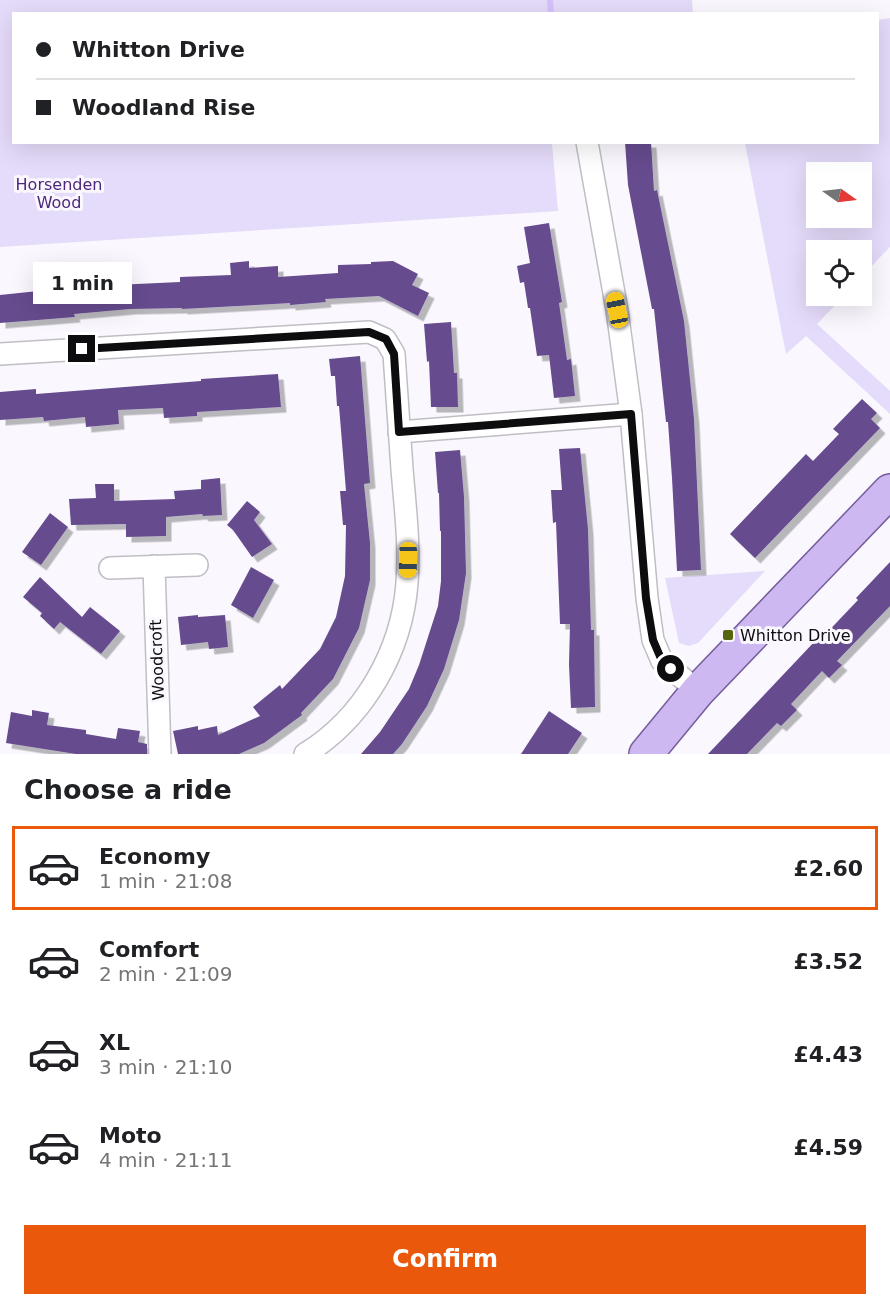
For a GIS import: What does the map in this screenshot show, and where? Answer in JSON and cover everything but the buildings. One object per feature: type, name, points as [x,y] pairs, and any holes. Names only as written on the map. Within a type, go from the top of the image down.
[{"type":"main road","points":[[646,754],[698,691],[890,491]]},
{"type":"street","points":[[587,144],[617,310],[631,414],[646,598],[653,640],[662,661],[698,691]]},
{"type":"street","points":[[0,354],[369,332],[386,339],[394,354],[408,536],[407,584],[400,625],[388,660],[369,692],[346,720],[320,745],[305,754]]},
{"type":"street","points":[[399,432],[631,414]]},
{"type":"street","points":[[110,568],[197,565]]},
{"type":"street","name":"Woodcroft","points":[[154,566],[160,754]]},
{"type":"green space","name":"Horsenden Wood","points":[[0,0],[692,0],[693,12],[12,12],[12,144],[552,144],[558,211],[0,247]]},
{"type":"green space","points":[[890,18],[890,247],[872,266],[872,240],[806,240],[806,306],[834,306],[817,324],[890,391],[890,414],[806,336],[786,354],[745,144],[879,144],[879,20]]},
{"type":"green space","points":[[765,571],[698,643],[689,646],[679,643],[665,578]]},
{"type":"waterway","points":[[550,0],[551,12]]},
{"type":"place","name":"Whitton Drive","points":[[728,635]]},
{"type":"route","points":[[82,349],[369,332],[386,339],[394,354],[399,432],[631,414],[646,598],[653,640],[662,661],[671,669]]}]
